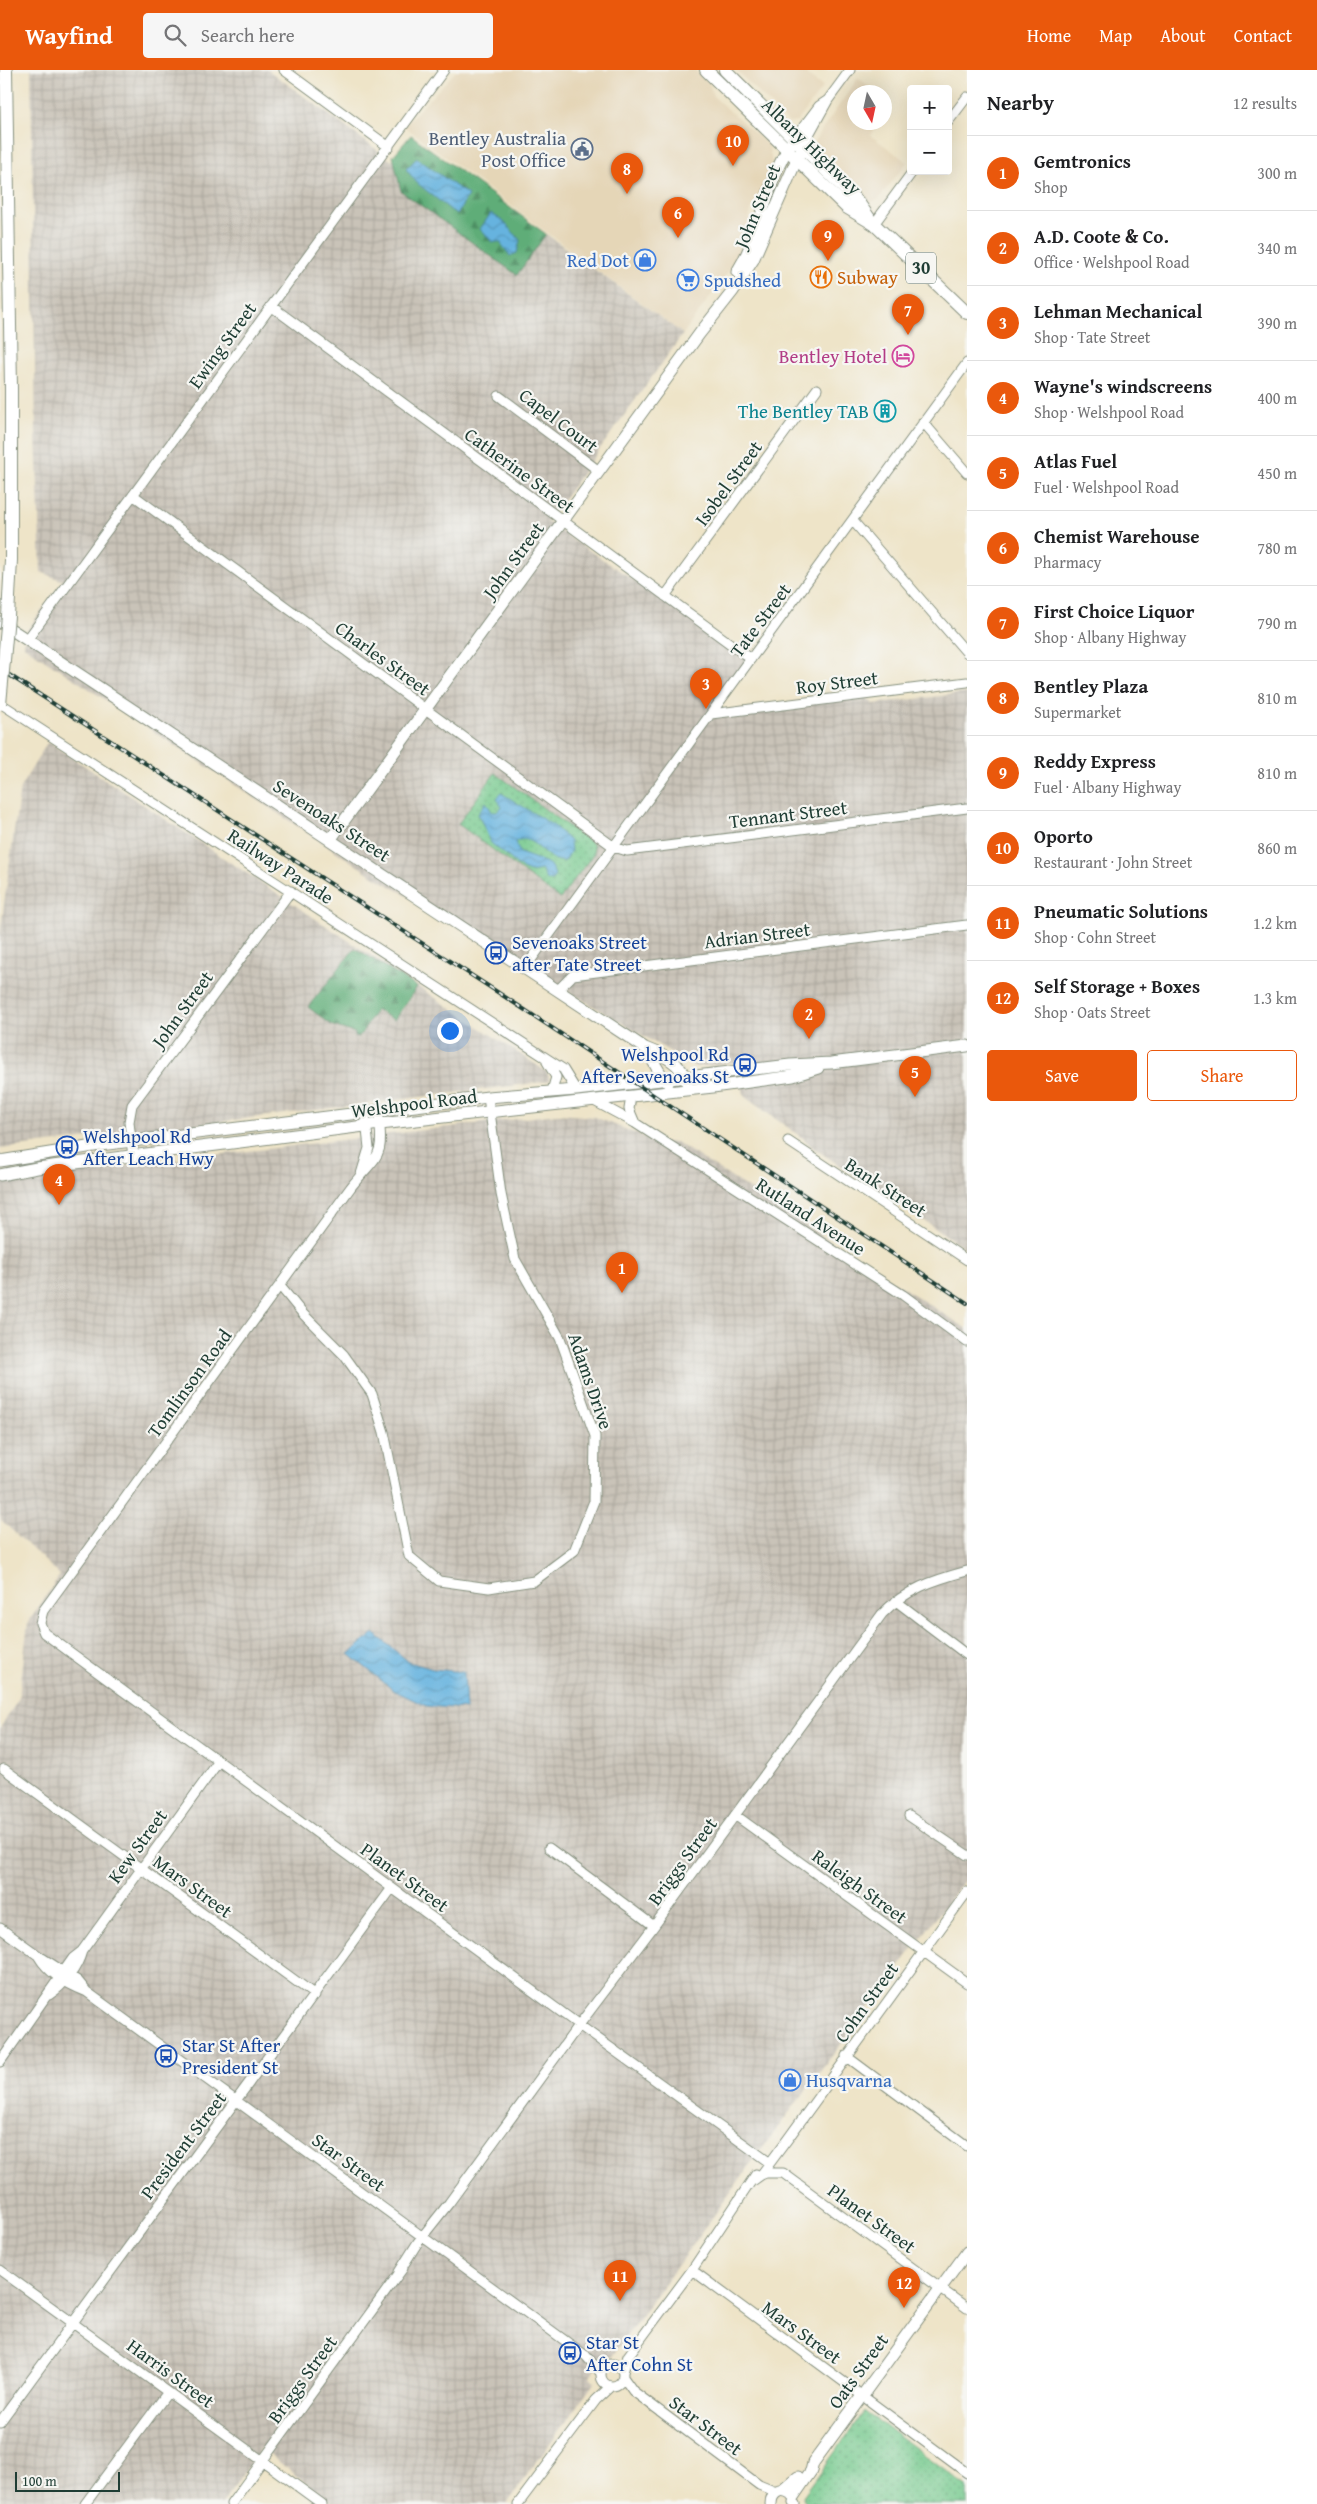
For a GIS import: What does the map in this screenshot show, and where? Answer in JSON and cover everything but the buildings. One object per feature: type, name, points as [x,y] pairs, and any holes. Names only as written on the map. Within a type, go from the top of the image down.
[{"type":"highway","points":[[0,703],[4,619],[11,560],[6,70]]},
{"type":"highway","name":"Albany Highway","points":[[706,70],[795,149]]},
{"type":"highway","name":"Albany Highway","points":[[724,70],[846,207],[874,224],[965,307]]},
{"type":"main road","name":"John Street","points":[[330,840],[427,710],[562,521],[724,300],[726,289],[746,257],[770,183],[795,149]]},
{"type":"main road","name":"Sevenoaks Street","points":[[4,619],[27,640],[645,1048],[660,1054],[680,1066],[686,1077]]},
{"type":"main road","name":"Welshpool Road","points":[[0,1161],[378,1110],[488,1097],[576,1090],[790,1064],[831,1063],[967,1046]]},
{"type":"main road","name":"Sevenoaks Street","points":[[645,1048],[661,1071],[663,1080],[683,1090]]},
{"type":"main road","name":"Welshpool Road","points":[[0,1175],[37,1168],[380,1124],[594,1101],[793,1076],[831,1063]]},
{"type":"main road","points":[[683,1090],[686,1077]]},
{"type":"main road","name":"Oats Street","points":[[782,2500],[805,2466],[813,2462],[967,2252]]},
{"type":"street","name":"Ewing Street","points":[[27,640],[444,70]]},
{"type":"street","points":[[795,149],[819,106],[828,100],[850,70]]},
{"type":"street","points":[[286,71],[389,147]]},
{"type":"street","points":[[952,117],[967,97]]},
{"type":"street","points":[[874,224],[910,175]]},
{"type":"street","name":"Catherine Street","points":[[271,306],[751,659]]},
{"type":"street","name":"Tate Street","points":[[525,968],[967,363]]},
{"type":"street","name":"Isobel Street","points":[[665,596],[817,389]]},
{"type":"street","name":"Capel Court","points":[[499,396],[599,471]]},
{"type":"street","points":[[923,422],[967,473]]},
{"type":"street","name":"Charles Street","points":[[133,495],[614,847]]},
{"type":"street","points":[[853,521],[967,653]]},
{"type":"street","name":"Roy Street","points":[[711,714],[967,682]]},
{"type":"street","name":"Railway Parade","points":[[0,703],[291,891],[567,1073],[576,1090]]},
{"type":"street","name":"Tennant Street","points":[[614,847],[627,851],[967,808]]},
{"type":"street","name":"John Street","points":[[133,1157],[129,1122],[132,1105],[291,891]]},
{"type":"street","name":"Adrian Street","points":[[558,990],[573,975],[967,925]]},
{"type":"street","name":"Railway Parade","points":[[544,1058],[554,1072],[556,1081],[552,1091]]},
{"type":"street","points":[[631,1096],[629,1109],[635,1123]]},
{"type":"street","name":"Adams Drive","points":[[280,1286],[303,1314],[344,1355],[372,1394],[384,1432],[409,1556],[439,1582],[489,1588],[534,1581],[574,1551],[594,1501],[595,1436],[560,1338],[515,1259],[501,1194],[488,1097]]},
{"type":"street","name":"Rutland Avenue","points":[[594,1101],[635,1123],[903,1295],[967,1342]]},
{"type":"street","name":"Tomlinson Road","points":[[43,1611],[361,1174],[380,1152],[378,1110]]},
{"type":"street","name":"Tomlinson Road","points":[[361,1174],[369,1148],[366,1112]]},
{"type":"street","name":"Bank Street","points":[[788,1141],[967,1260]]},
{"type":"street","name":"Briggs Street","points":[[230,2504],[579,2025],[654,1926],[882,1614],[896,1601],[918,1586],[967,1571]]},
{"type":"street","points":[[896,1601],[967,1655]]},
{"type":"street","name":"Planet Street","points":[[43,1611],[40,1623],[44,1633],[766,2160]]},
{"type":"street","name":"Kew Street","points":[[0,2062],[64,1976],[73,1958],[82,1951],[219,1761]]},
{"type":"street","name":"Mars Street","points":[[4,1768],[314,1995]]},
{"type":"street","name":"Raleigh Street","points":[[734,1815],[967,1983]]},
{"type":"street","points":[[909,1816],[967,1855]]},
{"type":"street","points":[[549,1848],[654,1926]]},
{"type":"street","name":"President Street","points":[[0,2422],[392,1888]]},
{"type":"street","name":"Cohn Street","points":[[623,2374],[628,2356],[967,1892]]},
{"type":"street","name":"Star Street","points":[[0,1928],[605,2370],[614,2386],[633,2391],[782,2500]]},
{"type":"street","points":[[846,2056],[967,2146]]},
{"type":"street","name":"Cohn Street","points":[[757,2178],[766,2160],[784,2136],[791,2132]]},
{"type":"street","points":[[757,2178],[766,2173],[783,2173],[777,2154]]},
{"type":"street","name":"Planet Street","points":[[783,2173],[967,2308]]},
{"type":"street","name":"Harris Street","points":[[0,2270],[322,2504]]},
{"type":"street","name":"Mars Street","points":[[692,2270],[967,2473]]},
{"type":"street","name":"Cohn Street","points":[[605,2370],[628,2356]]},
{"type":"street","points":[[518,2504],[596,2400],[614,2386],[623,2374],[619,2366],[605,2370],[596,2400]]},
{"type":"street","name":"Star Street","points":[[623,2374],[633,2391]]},
{"type":"street","points":[[85,2504],[168,2392]]},
{"type":"shaded area","points":[[31,70],[268,70],[392,161],[411,135],[683,334],[547,522],[751,659],[712,713],[865,695],[873,704],[967,693],[967,1249],[812,1147],[804,1139],[745,1097],[735,1062],[696,1067],[367,872],[24,646],[26,632],[63,581],[41,572],[36,432]]},
{"type":"shaded area","points":[[457,70],[695,70],[710,85],[713,96],[769,146],[772,163],[757,202],[752,206],[748,226],[733,265],[683,334],[404,126]]},
{"type":"shaded area","points":[[736,70],[800,70],[823,87],[797,122],[789,123]]},
{"type":"shaded area","points":[[858,78],[868,85],[853,85]]},
{"type":"shaded area","points":[[847,94],[847,130],[874,130],[870,135],[907,162],[878,200],[871,202],[816,150],[814,145],[817,137]]},
{"type":"shaded area","points":[[47,743],[50,743],[547,1072],[550,1081],[0,1149],[0,934],[20,788]]},
{"type":"shaded area","points":[[558,1114],[595,1117],[659,1143],[676,1142],[967,1329],[967,1877],[767,2142],[612,2356],[605,2356],[589,2377],[594,2382],[506,2504],[334,2504],[262,2449],[221,2504],[0,2504],[0,1728],[19,1698],[28,1623],[60,1575],[1,1520],[0,1181]]},
{"type":"green space","points":[[411,135],[546,234],[517,275],[401,191],[393,156]]},
{"type":"green space","points":[[495,773],[593,844],[594,853],[560,899],[458,824]]},
{"type":"green space","points":[[355,948],[417,987],[394,1020],[376,1010],[359,1037],[355,1036],[355,1033],[333,1026],[308,1007]]},
{"type":"green space","points":[[865,2411],[967,2487],[967,2504],[805,2504],[803,2496]]},
{"type":"water","points":[[417,158],[468,195],[457,215],[417,183],[406,169]]},
{"type":"water","points":[[491,213],[504,222],[520,240],[517,253],[510,256],[500,242],[492,242],[480,229]]},
{"type":"water","points":[[501,793],[554,826],[570,841],[571,851],[565,861],[551,858],[528,840],[522,839],[515,842],[520,853],[550,865],[555,874],[553,881],[546,880],[542,870],[530,872],[523,869],[491,843],[478,814],[486,802],[492,812],[497,812],[502,807],[497,799]]},
{"type":"water","points":[[374,1633],[409,1662],[433,1669],[464,1672],[466,1709],[426,1706],[393,1690],[349,1654]]},
{"type":"railway","points":[[0,669],[522,1008],[967,1303]]},
{"type":"place","name":"Bentley Australia Post Office","points":[[582,149]]},
{"type":"place","name":"Oporto","points":[[733,166]]},
{"type":"place","name":"Bentley Plaza","points":[[627,194]]},
{"type":"place","name":"Chemist Warehouse","points":[[678,238]]},
{"type":"place","name":"Red Dot","points":[[645,260]]},
{"type":"place","name":"Reddy Express","points":[[828,261]]},
{"type":"place","name":"Subway","points":[[821,277]]},
{"type":"place","name":"Spudshed","points":[[688,280]]},
{"type":"place","name":"First Choice Liquor","points":[[908,335]]},
{"type":"place","name":"Bentley Hotel","points":[[903,356]]},
{"type":"place","name":"The Bentley TAB","points":[[885,411]]},
{"type":"place","name":"Lehman Mechanical","points":[[706,709]]},
{"type":"place","name":"Sevenoaks Street after Tate Street","points":[[496,953]]},
{"type":"place","name":"A.D. Coote & Co.","points":[[809,1039]]},
{"type":"place","name":"Welshpool Rd After Sevenoaks St","points":[[745,1065]]},
{"type":"place","name":"Atlas Fuel","points":[[915,1097]]},
{"type":"place","name":"Welshpool Rd After Leach Hwy","points":[[67,1147]]},
{"type":"place","name":"Wayne's windscreens","points":[[59,1205]]},
{"type":"place","name":"Gemtronics","points":[[622,1293]]},
{"type":"place","name":"Star St After President St","points":[[166,2056]]},
{"type":"place","name":"Husqvarna","points":[[790,2080]]},
{"type":"place","name":"Pneumatic Solutions","points":[[620,2301]]},
{"type":"place","name":"Self Storage + Boxes","points":[[904,2308]]},
{"type":"place","name":"Star St After Cohn St","points":[[570,2353]]}]
